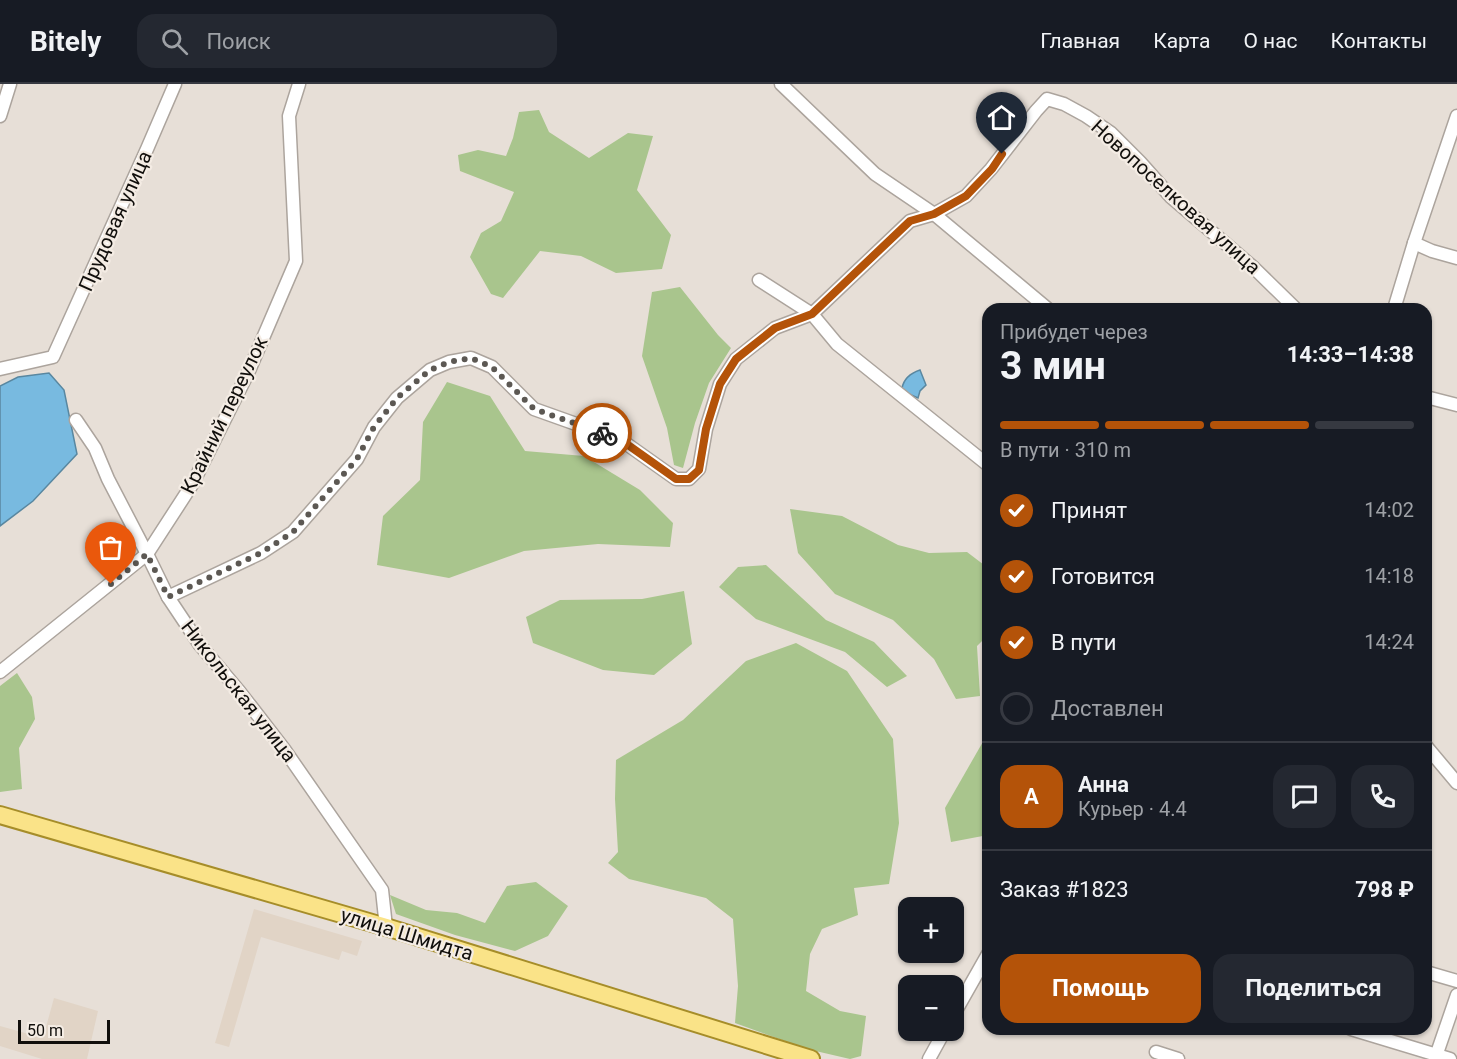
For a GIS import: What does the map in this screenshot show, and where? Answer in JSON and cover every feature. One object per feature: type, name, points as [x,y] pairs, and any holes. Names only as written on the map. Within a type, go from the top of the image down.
[{"type":"main road","name":"улица Шмидта","points":[[0,815],[386,927],[811,1059]]},
{"type":"street","points":[[0,116],[10,84]]},
{"type":"street","name":"Прудовая улица","points":[[0,369],[53,357],[175,84]]},
{"type":"street","name":"Крайний переулок","points":[[0,672],[147,554],[193,483],[248,373],[296,261],[289,116],[299,84]]},
{"type":"street","points":[[781,84],[875,174],[934,214],[1041,303]]},
{"type":"street","name":"Новопоселковая улица","points":[[934,214],[966,196],[992,169],[1047,99],[1064,104],[1111,133],[1172,197],[1254,268],[1290,303]]},
{"type":"street","points":[[1396,303],[1457,117]]},
{"type":"street","points":[[168,597],[261,553],[293,532],[357,459],[374,427],[397,398],[430,370],[449,362],[471,358],[492,367],[534,409],[621,440],[676,479],[689,479],[699,470],[706,429],[720,384],[736,359],[775,328],[812,314],[910,221],[934,214]]},
{"type":"street","points":[[1414,243],[1457,258]]},
{"type":"street","points":[[759,280],[812,314],[837,344],[982,460]]},
{"type":"street","points":[[1432,399],[1457,405]]},
{"type":"street","name":"Никольская улица","points":[[76,420],[95,448],[108,479],[168,597],[200,645],[284,749],[382,890],[386,927]]},
{"type":"street","points":[[1432,753],[1457,783]]},
{"type":"street","points":[[964,996],[982,965]]},
{"type":"street","points":[[1432,974],[1457,981]]},
{"type":"street","points":[[1436,1057],[1457,995]]},
{"type":"street","points":[[1369,1035],[1436,1057],[1450,1059]]},
{"type":"street","points":[[929,1059],[939,1041]]},
{"type":"street","points":[[1156,1052],[1178,1059]]},
{"type":"shaded area","points":[[254,909],[362,941],[357,956],[342,951],[339,960],[261,937],[229,1047],[215,1043]]},
{"type":"shaded area","points":[[54,998],[98,1011],[87,1059],[42,1059],[0,1046],[0,1026],[43,1038]]},
{"type":"green space","points":[[539,110],[549,132],[589,158],[628,133],[653,136],[637,190],[671,235],[662,269],[616,273],[581,256],[540,251],[503,298],[491,294],[470,257],[481,233],[501,221],[514,192],[460,171],[458,155],[478,150],[506,156],[519,112]]},
{"type":"green space","points":[[680,287],[731,348],[709,383],[683,468],[674,465],[667,428],[642,356],[652,292]]},
{"type":"green space","points":[[447,382],[490,396],[525,451],[584,456],[640,490],[673,523],[670,547],[598,544],[524,551],[449,578],[377,565],[383,516],[420,480],[423,422]]},
{"type":"green space","points":[[790,509],[842,516],[898,545],[929,553],[967,552],[982,563],[982,641],[977,646],[980,696],[956,699],[934,659],[893,620],[835,594],[798,553]]},
{"type":"green space","points":[[766,565],[826,620],[874,642],[907,676],[887,687],[845,652],[756,619],[719,587],[738,567]]},
{"type":"green space","points":[[684,591],[692,644],[654,675],[603,670],[533,643],[526,617],[560,600],[642,599]]},
{"type":"green space","points":[[796,643],[847,671],[893,739],[899,823],[889,884],[854,888],[858,915],[822,929],[810,954],[806,991],[840,1011],[866,1016],[861,1056],[850,1059],[807,1049],[735,1023],[738,986],[733,919],[706,898],[629,879],[608,863],[618,852],[615,799],[616,760],[683,720],[746,661]]},
{"type":"green space","points":[[17,673],[32,697],[35,719],[19,748],[22,789],[0,792],[0,686]]},
{"type":"green space","points":[[982,743],[982,836],[951,842],[945,808]]},
{"type":"green space","points":[[536,882],[568,906],[548,936],[515,951],[455,935],[396,914],[390,895],[426,910],[457,913],[485,923],[507,886]]},
{"type":"water","points":[[920,370],[926,385],[920,391],[918,398],[902,388],[908,376]]},
{"type":"water","points":[[49,373],[64,390],[77,454],[33,501],[0,526],[0,386],[18,377]]},
{"type":"way so far","points":[[111,584],[147,554],[168,597],[261,553],[293,532],[357,459],[374,427],[397,398],[430,370],[449,362],[471,358],[492,367],[534,409],[602,433]]},
{"type":"route","points":[[602,433],[621,440],[676,479],[689,479],[699,470],[706,429],[720,384],[736,359],[775,328],[812,314],[910,221],[934,214],[966,196],[992,169],[1002,154]]}]
